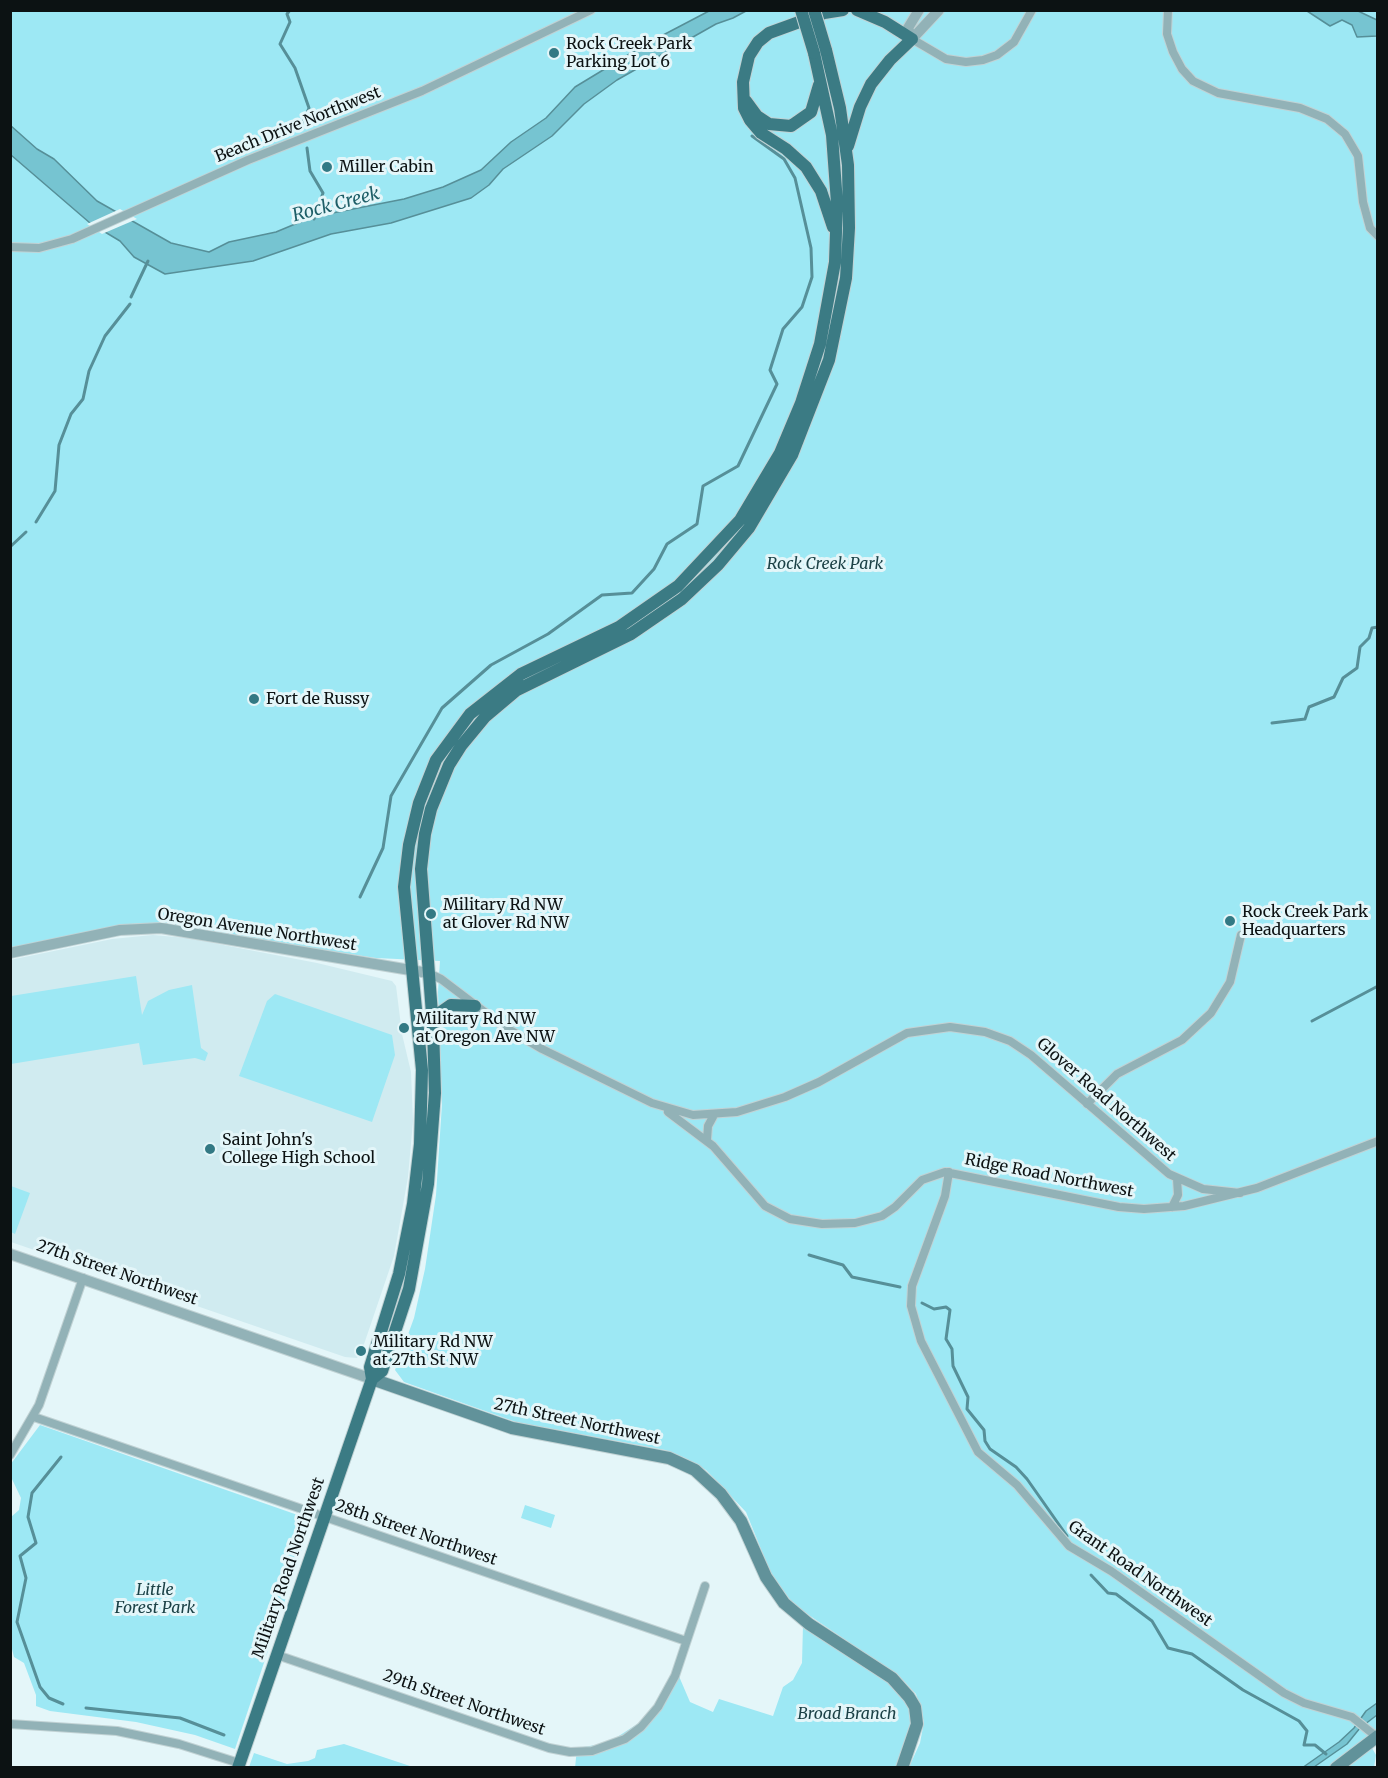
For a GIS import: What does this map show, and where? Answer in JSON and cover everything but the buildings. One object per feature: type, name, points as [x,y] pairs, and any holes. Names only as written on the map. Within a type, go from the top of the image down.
[{"type":"main road","name":"Military Road Northwest","points":[[372,1379],[382,1371],[409,1289],[419,1243],[434,1114],[433,1027],[422,888],[425,834],[440,783],[461,746],[485,717],[517,690],[649,624],[700,583],[749,528],[792,455],[818,393],[837,332],[848,253],[848,165],[840,108],[820,52],[801,10]]},
{"type":"main road","name":"Military Road Northwest","points":[[238,1765],[372,1379],[370,1368],[399,1274],[413,1204],[420,1144],[422,1070],[404,887],[405,864],[413,823],[436,760],[458,727],[496,692],[521,674],[618,627],[659,601],[696,568],[740,520],[780,453],[811,374],[830,295],[836,242],[837,182],[832,135],[820,75],[820,52],[814,10]]},
{"type":"main road","points":[[836,242],[830,217],[817,185],[796,158],[756,128],[746,115],[743,95],[744,71],[748,56],[758,42],[769,33],[824,13],[843,10]]},
{"type":"main road","points":[[848,165],[848,145],[868,90],[882,69],[912,39],[885,22],[857,10]]},
{"type":"main road","points":[[743,95],[763,121],[776,126],[791,126],[806,118],[813,109],[820,75]]},
{"type":"main road","points":[[433,1027],[437,1017],[451,1005],[475,1006]]},
{"type":"main road","name":"27th Street Northwest","points":[[372,1379],[494,1423],[669,1458],[694,1470],[721,1494],[741,1521],[766,1577],[784,1604],[808,1624],[889,1676],[907,1694],[915,1707],[917,1720],[915,1735],[904,1764]]},
{"type":"main road","points":[[1336,1767],[1377,1737]]},
{"type":"street","name":"Beach Drive Northwest","points":[[10,247],[39,248],[83,235],[248,160],[422,91],[591,10]]},
{"type":"street","points":[[919,10],[909,28],[912,39],[946,58],[966,62],[997,55],[1014,42],[1032,10]]},
{"type":"street","points":[[912,39],[939,10]]},
{"type":"street","points":[[1168,10],[1167,33],[1173,52],[1182,69],[1193,81],[1218,93],[1300,108],[1327,119],[1344,134],[1358,156],[1363,202],[1371,230],[1377,236]]},
{"type":"street","name":"Oregon Avenue Northwest","points":[[10,953],[111,932],[153,928],[428,973]]},
{"type":"street","points":[[1087,1104],[1108,1081],[1126,1067],[1182,1040],[1211,1013],[1230,982],[1241,935]]},
{"type":"street","name":"Glover Road Northwest","points":[[428,973],[441,979],[475,1006],[542,1049],[658,1106],[684,1113],[714,1115],[753,1108],[797,1092],[907,1033],[950,1027],[985,1032],[1016,1044],[1157,1166],[1177,1179],[1203,1189],[1240,1193]]},
{"type":"street","name":"Ridge Road Northwest","points":[[658,1106],[707,1140],[765,1206],[784,1217],[811,1224],[855,1224],[875,1219],[895,1207],[922,1180],[934,1174],[949,1172],[1119,1207],[1172,1208],[1240,1193],[1377,1141]]},
{"type":"street","points":[[707,1140],[708,1126],[714,1115]]},
{"type":"street","name":"Grant Road Northwest","points":[[949,1172],[946,1192],[914,1277],[910,1300],[921,1341],[978,1452],[1017,1485],[1054,1532],[1073,1549],[1111,1571],[1284,1693],[1304,1703],[1357,1719],[1377,1737]]},
{"type":"street","name":"Glover Road Northwest","points":[[1172,1208],[1178,1195],[1177,1179]]},
{"type":"street","name":"27th Street Northwest","points":[[10,1254],[372,1379]]},
{"type":"street","points":[[10,1455],[34,1417],[82,1278]]},
{"type":"street","name":"28th Street Northwest","points":[[34,1417],[686,1641]]},
{"type":"street","name":"29th Street Northwest","points":[[277,1655],[556,1750],[585,1752],[606,1748],[625,1739],[641,1727],[665,1696],[705,1586]]},
{"type":"street","points":[[10,1724],[117,1731],[167,1741],[238,1765]]},
{"type":"shaded area","points":[[709,11],[746,11],[716,24],[617,80],[584,104],[552,136],[503,169],[489,185],[471,198],[391,223],[331,234],[253,261],[165,274],[134,257],[120,241],[90,223],[11,155],[10,125],[37,149],[54,159],[97,201],[171,243],[209,252],[229,242],[276,232],[312,217],[404,199],[443,187],[481,170],[511,142],[546,118],[575,87],[646,44]]},
{"type":"shaded area","points":[[1307,11],[1358,11],[1377,20],[1377,36],[1357,37],[1352,25],[1342,20],[1330,26]]},
{"type":"shaded area","name":"Saint John's College High School","points":[[153,935],[187,938],[317,963],[392,981],[396,986],[402,1034],[411,1072],[413,1121],[408,1177],[394,1256],[361,1353],[357,1358],[345,1357],[11,1242],[10,960],[112,939]]},
{"type":"shaded area","points":[[1377,1703],[1377,1715],[1360,1728],[1347,1744],[1314,1767],[1302,1768],[1339,1742],[1354,1728],[1366,1711]]},
{"type":"green space","name":"Rock Creek Park","points":[[11,11],[1377,11],[1378,1730],[1329,1767],[909,1767],[920,1743],[924,1722],[916,1694],[900,1677],[794,1605],[771,1574],[746,1512],[706,1470],[665,1450],[516,1422],[404,1382],[395,1370],[414,1318],[425,1269],[436,1195],[442,1104],[438,992],[440,961],[376,958],[149,923],[131,924],[11,949]]},
{"type":"green space","points":[[136,976],[142,1015],[148,1001],[169,990],[192,985],[201,1048],[208,1053],[205,1061],[195,1058],[143,1065],[139,1043],[11,1064],[11,996]]},
{"type":"green space","points":[[275,994],[392,1035],[395,1055],[372,1122],[239,1076],[267,1001]]},
{"type":"green space","points":[[11,1186],[30,1193],[15,1234],[11,1232]]},
{"type":"green space","name":"Little Forest Park","points":[[40,1425],[312,1520],[235,1749],[195,1735],[136,1722],[50,1711],[36,1706],[36,1695],[24,1663],[14,1657],[11,1645],[11,1517],[19,1510],[21,1498],[11,1477],[10,1465]]},
{"type":"green space","points":[[525,1505],[555,1515],[551,1528],[521,1518]]},
{"type":"green space","name":"Broad Branch","points":[[803,1625],[876,1669],[911,1704],[913,1732],[897,1767],[575,1768],[577,1748],[608,1743],[648,1717],[657,1707],[675,1667],[690,1702],[713,1712],[719,1699],[773,1716],[783,1687],[793,1680],[802,1663]]},
{"type":"green space","points":[[344,1744],[413,1767],[249,1767],[254,1753],[287,1764],[308,1761],[315,1758],[317,1750]]},
{"type":"green space","points":[[1372,1748],[1376,1755],[1374,1767],[1348,1767]]},
{"type":"pier","points":[[120,209],[137,219],[102,234],[87,224]]},
{"type":"waterway","points":[[290,10],[287,14],[290,22],[280,44],[295,68],[309,108],[303,122]]},
{"type":"waterway","points":[[360,897],[383,848],[391,796],[442,708],[491,665],[548,634],[602,595],[632,593],[654,569],[667,544],[697,524],[703,486],[738,466],[777,384],[770,370],[783,329],[802,307],[812,277],[811,248],[795,178],[784,159],[752,136]]},
{"type":"waterway","name":"Rock Creek","points":[[307,148],[310,171],[323,193],[314,219]]},
{"type":"waterway","points":[[131,297],[148,261]]},
{"type":"waterway","points":[[36,522],[55,491],[59,445],[71,414],[83,399],[89,371],[105,336],[130,304]]},
{"type":"waterway","points":[[10,547],[26,532]]},
{"type":"waterway","points":[[1272,723],[1305,719],[1309,707],[1334,697],[1343,678],[1357,668],[1360,647],[1369,638],[1372,628],[1378,627]]},
{"type":"waterway","points":[[1312,1021],[1378,986]]},
{"type":"waterway","points":[[809,1255],[843,1265],[852,1277],[900,1287]]},
{"type":"waterway","points":[[922,1303],[934,1309],[946,1307],[950,1310],[946,1339],[952,1349],[953,1366],[968,1397],[967,1409],[984,1430],[985,1441],[990,1449],[1016,1467],[1027,1479],[1067,1536]]},
{"type":"waterway","points":[[61,1457],[32,1493],[28,1517],[36,1543],[20,1556],[26,1578],[17,1622],[40,1687],[49,1698],[63,1704]]},
{"type":"waterway","points":[[1091,1575],[1108,1593],[1116,1594],[1152,1621],[1168,1648],[1192,1654],[1243,1690],[1299,1721],[1307,1731],[1304,1745],[1315,1745],[1326,1754]]},
{"type":"waterway","points":[[86,1708],[180,1718],[224,1735]]},
{"type":"place","name":"Rock Creek Park Parking Lot 6","points":[[554,53]]},
{"type":"place","name":"Miller Cabin","points":[[327,167]]},
{"type":"place","name":"Fort de Russy","points":[[254,699]]},
{"type":"place","name":"Military Rd NW at Glover Rd NW","points":[[431,914]]},
{"type":"place","name":"Rock Creek Park Headquarters","points":[[1230,921]]},
{"type":"place","name":"Military Rd NW at Oregon Ave NW","points":[[404,1028]]},
{"type":"place","name":"Saint John's College High School","points":[[210,1149]]},
{"type":"place","name":"Military Rd NW at 27th St NW","points":[[361,1351]]}]
